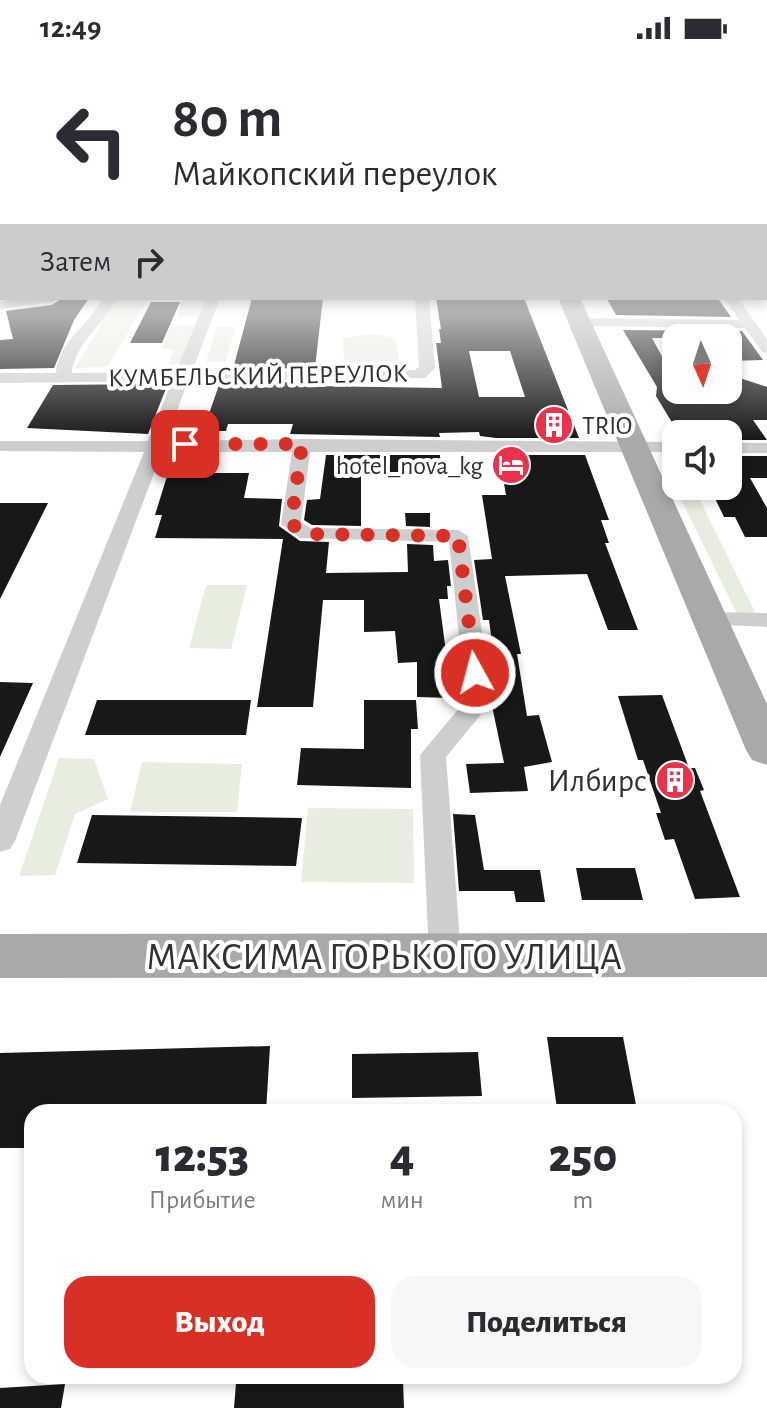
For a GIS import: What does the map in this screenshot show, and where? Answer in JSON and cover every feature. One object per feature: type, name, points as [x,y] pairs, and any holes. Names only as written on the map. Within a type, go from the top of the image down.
[{"type":"main road","points":[[576,314],[767,750]]},
{"type":"main road","name":"МАКСИМА ГОРЬКОГО УЛИЦА","points":[[0,956],[767,955]]},
{"type":"street","name":"КУМБЕЛЬСКИЙ ПЕРЕУЛОК","points":[[64,377],[66,356],[101,314]]},
{"type":"street","points":[[0,841],[207,314]]},
{"type":"street","name":"КУМБЕЛЬСКИЙ ПЕРЕУЛОК","points":[[0,378],[419,375],[427,368],[423,314]]},
{"type":"street","points":[[625,314],[747,324]]},
{"type":"street","points":[[741,314],[767,349]]},
{"type":"street","points":[[302,444],[291,524],[307,534],[458,536],[479,701],[433,755],[445,955]]},
{"type":"street","points":[[0,446],[302,444],[662,447]]},
{"type":"street","points":[[742,448],[767,448]]},
{"type":"street","points":[[708,619],[767,620]]},
{"type":"green space","points":[[107,314],[139,314],[108,366],[75,369]]},
{"type":"green space","points":[[179,314],[202,314],[201,317],[178,317]]},
{"type":"green space","points":[[197,325],[183,363],[168,365],[173,350],[162,348],[170,326]]},
{"type":"green space","points":[[217,327],[235,327],[226,362],[206,362]]},
{"type":"green space","points":[[374,334],[395,338],[399,360],[372,366],[344,361],[343,338]]},
{"type":"green space","points":[[681,500],[700,500],[756,614],[737,614]]},
{"type":"green space","points":[[206,585],[247,585],[231,649],[189,648]]},
{"type":"green space","points":[[59,758],[94,759],[108,799],[75,814],[55,875],[19,876]]},
{"type":"green space","points":[[142,762],[242,764],[237,812],[130,812]]},
{"type":"green space","points":[[308,808],[413,809],[414,883],[301,882]]},
{"type":"building","points":[[7,314],[78,314],[54,368],[0,369],[0,340],[13,339]]},
{"type":"building","points":[[145,314],[175,314],[162,343],[130,343]]},
{"type":"building","points":[[248,314],[321,314],[315,368],[233,369]]},
{"type":"building","points":[[439,314],[530,314],[579,438],[496,438],[480,436],[479,432],[439,433],[440,437],[290,434],[293,424],[228,424],[226,431],[203,431],[219,385],[229,383],[314,382],[313,386],[442,388],[436,343],[441,343]],"holes":[[[469,351],[510,351],[525,397],[479,397]]]},
{"type":"building","points":[[729,314],[731,317],[616,315]]},
{"type":"building","points":[[623,330],[662,330],[662,338],[652,338],[662,356],[662,404],[742,404],[742,379],[767,387],[767,420],[753,420],[767,440],[742,440],[742,420],[671,420],[656,396],[657,387]]},
{"type":"building","points":[[742,331],[763,360],[742,361]]},
{"type":"building","points":[[53,385],[167,386],[148,434],[27,428]]},
{"type":"building","points":[[326,455],[440,455],[441,476],[361,471],[361,526],[312,525],[304,520],[307,500],[320,499]]},
{"type":"building","points":[[499,455],[585,455],[609,520],[601,520],[609,543],[605,543],[638,630],[608,630],[587,574],[505,576],[521,654],[517,654],[527,716],[539,715],[552,762],[524,767],[528,791],[470,793],[466,764],[504,763],[492,706],[495,701],[493,688],[498,687],[489,620],[483,620],[474,560],[492,559],[482,495],[506,495]]},
{"type":"building","points":[[742,456],[767,456],[767,478],[750,478],[767,508],[767,537],[745,537],[735,517],[724,517],[716,500],[742,500]]},
{"type":"building","points":[[168,473],[249,473],[244,498],[282,499],[279,526],[300,541],[329,542],[326,573],[408,572],[407,544],[433,545],[434,561],[448,560],[451,586],[447,586],[448,599],[439,599],[452,698],[417,697],[417,662],[398,663],[395,631],[364,632],[364,600],[323,600],[313,707],[257,707],[283,539],[155,538],[162,515],[155,515]]},
{"type":"building","points":[[0,503],[48,503],[0,599]]},
{"type":"building","points":[[405,513],[430,513],[430,527],[406,526]]},
{"type":"building","points":[[0,682],[33,683],[0,757]]},
{"type":"building","points":[[662,695],[689,768],[695,768],[704,790],[700,791],[740,897],[695,899],[674,839],[665,840],[656,813],[661,813],[643,760],[638,760],[618,696]]},
{"type":"building","points":[[97,700],[251,700],[246,735],[85,735]]},
{"type":"building","points":[[364,700],[416,700],[418,729],[411,729],[411,788],[297,785],[301,748],[364,749]]},
{"type":"building","points":[[453,814],[475,815],[484,870],[540,870],[545,902],[516,902],[514,891],[459,891]]},
{"type":"building","points":[[92,815],[302,818],[296,866],[77,863]]},
{"type":"building","points":[[576,868],[635,868],[643,900],[582,900]]},
{"type":"building","points":[[547,1037],[623,1037],[636,1104],[556,1104]]},
{"type":"building","points":[[270,1046],[266,1104],[24,1104],[24,1148],[0,1148],[0,1053]]},
{"type":"building","points":[[478,1052],[482,1096],[352,1098],[352,1054]]},
{"type":"building","points":[[65,1384],[61,1408],[0,1408],[0,1388]]},
{"type":"building","points":[[236,1384],[403,1384],[404,1408],[234,1408]]},
{"type":"place","name":"TRIO","points":[[554,425]]},
{"type":"place","name":"hotel_nova_kg","points":[[511,465]]},
{"type":"place","name":"Илбирс","points":[[675,780]]},
{"type":"route","points":[[185,444],[302,444],[291,524],[307,534],[458,536],[475,673]]}]
